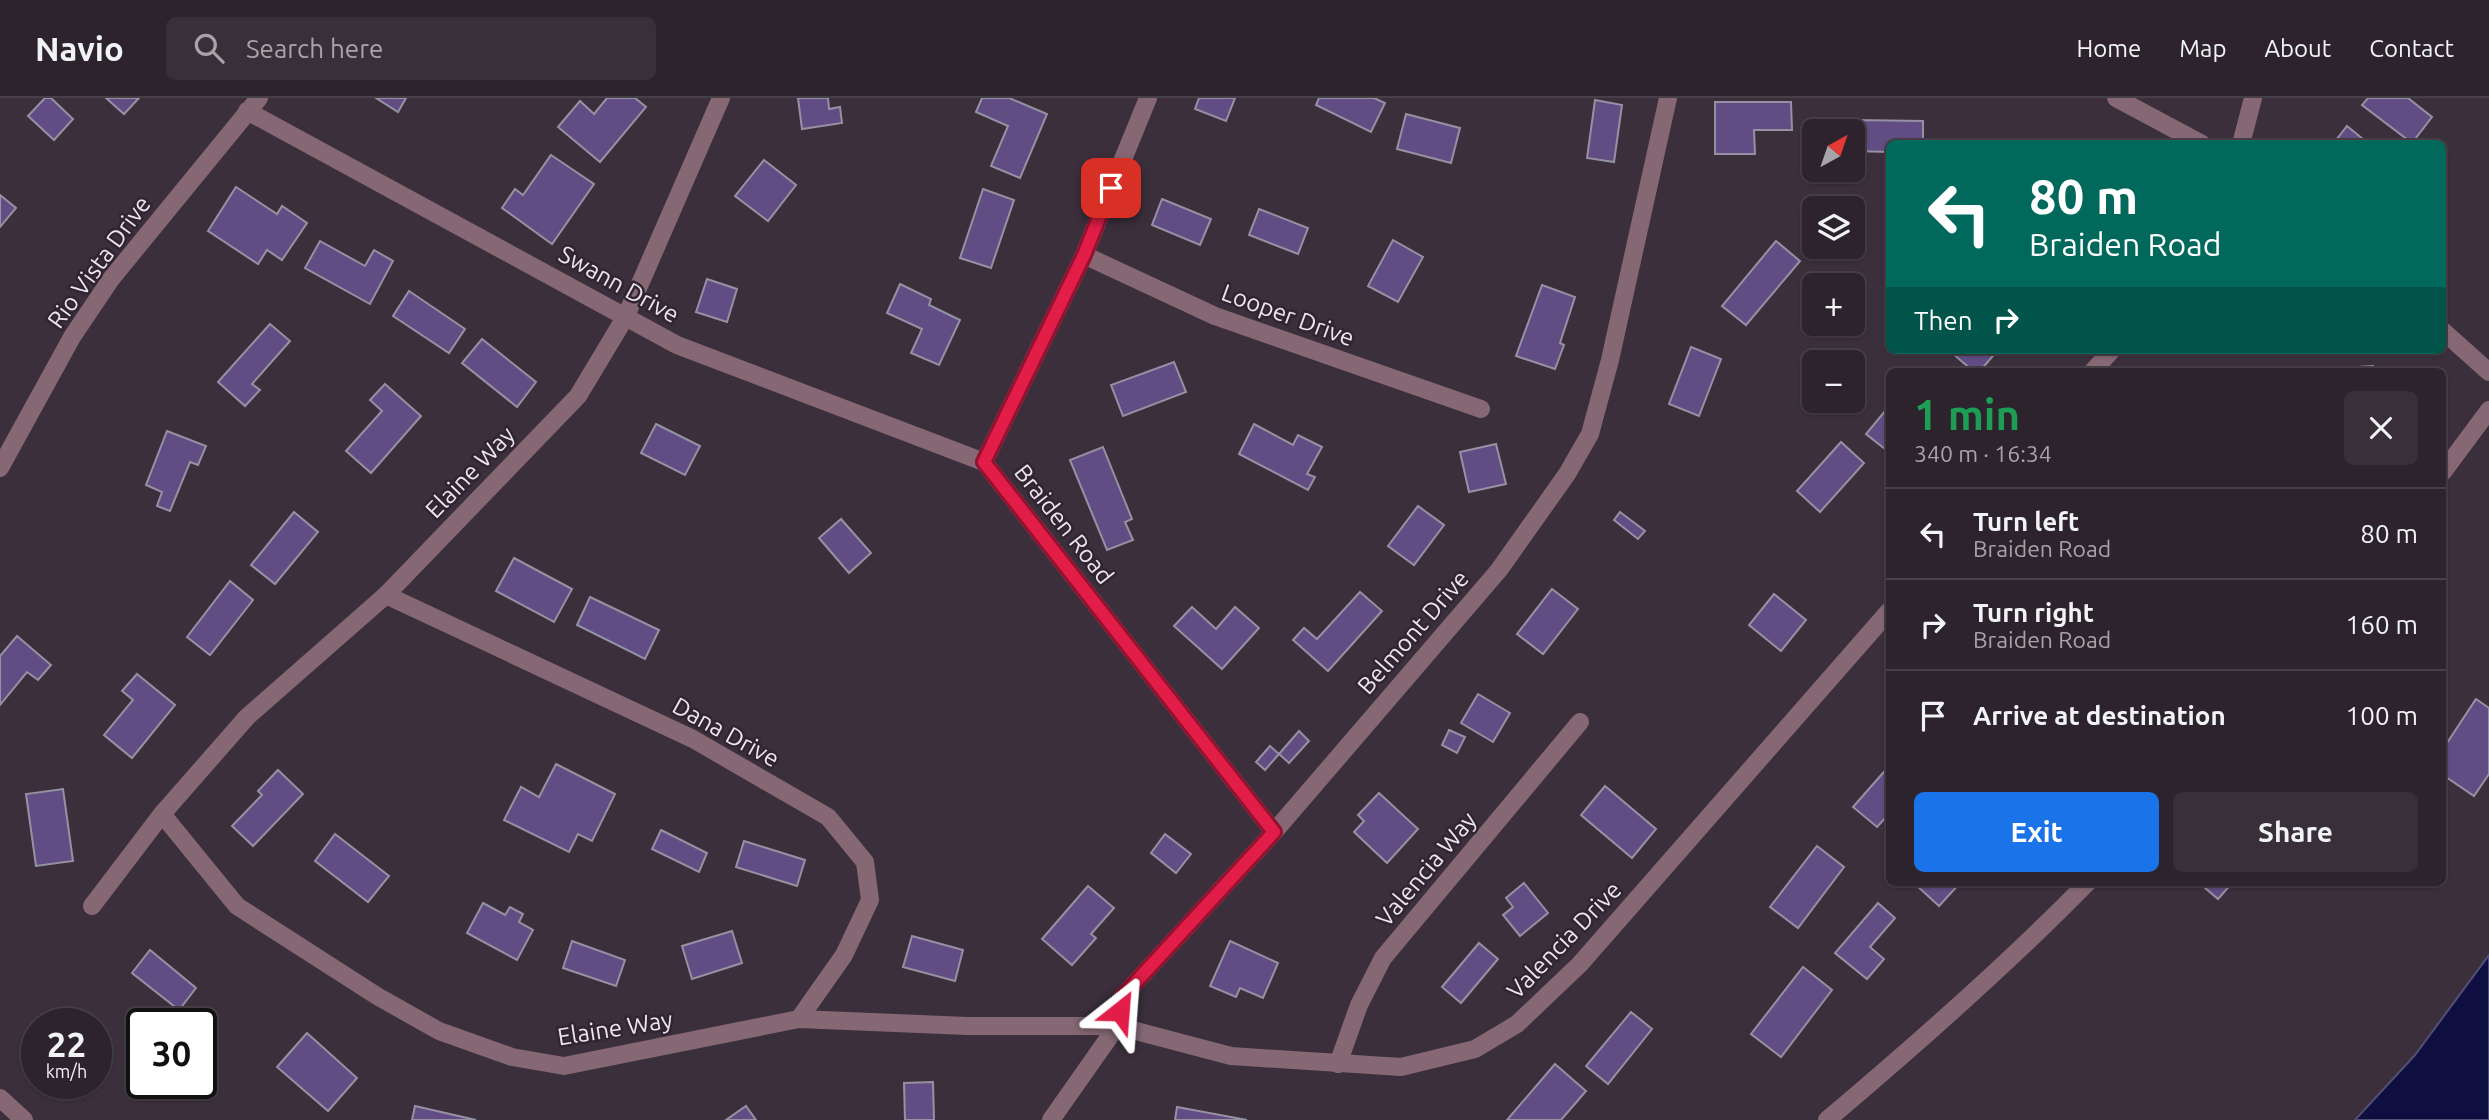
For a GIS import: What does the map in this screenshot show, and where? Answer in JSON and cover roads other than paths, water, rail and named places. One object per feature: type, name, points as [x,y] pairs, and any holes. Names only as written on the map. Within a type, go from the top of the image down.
[{"type":"street","name":"Elaine Way","points":[[92,906],[162,814],[247,717],[386,595],[578,396],[626,316],[721,98]]},
{"type":"street","name":"Braiden Road","points":[[1148,98],[1084,255],[984,462],[1274,832]]},
{"type":"street","name":"Belmont Drive","points":[[1051,1120],[1117,1026],[1123,996],[1274,832],[1499,570],[1567,474],[1590,434],[1610,360],[1668,98]]},
{"type":"street","points":[[2116,98],[2195,140]]},
{"type":"street","points":[[2242,140],[2253,98]]},
{"type":"street","name":"Swann Drive","points":[[253,105],[677,345],[984,462]]},
{"type":"street","name":"Rio Vista Drive","points":[[0,468],[72,337],[111,279],[253,105]]},
{"type":"street","name":"Looper Drive","points":[[1084,255],[1215,316],[1481,409]]},
{"type":"street","points":[[2446,334],[2489,372]]},
{"type":"street","points":[[2096,368],[2108,354]]},
{"type":"street","points":[[2446,468],[2489,410]]},
{"type":"street","name":"Dana Drive","points":[[386,595],[693,739],[828,817],[865,862],[870,900],[844,955],[799,1019]]},
{"type":"street","name":"Valencia Drive","points":[[1117,1026],[1231,1056],[1338,1064],[1401,1067],[1475,1049],[1517,1024],[1580,964],[1886,615]]},
{"type":"street","name":"Valencia Way","points":[[1338,1064],[1359,1005],[1383,958],[1580,722]]},
{"type":"street","name":"Elaine Way","points":[[162,814],[237,906],[377,996],[439,1031],[512,1057],[564,1066],[799,1019],[967,1026],[1117,1026]]},
{"type":"street","points":[[1827,1120],[2050,921],[2084,886]]},
{"type":"street","points":[[0,1098],[24,1120]]}]
